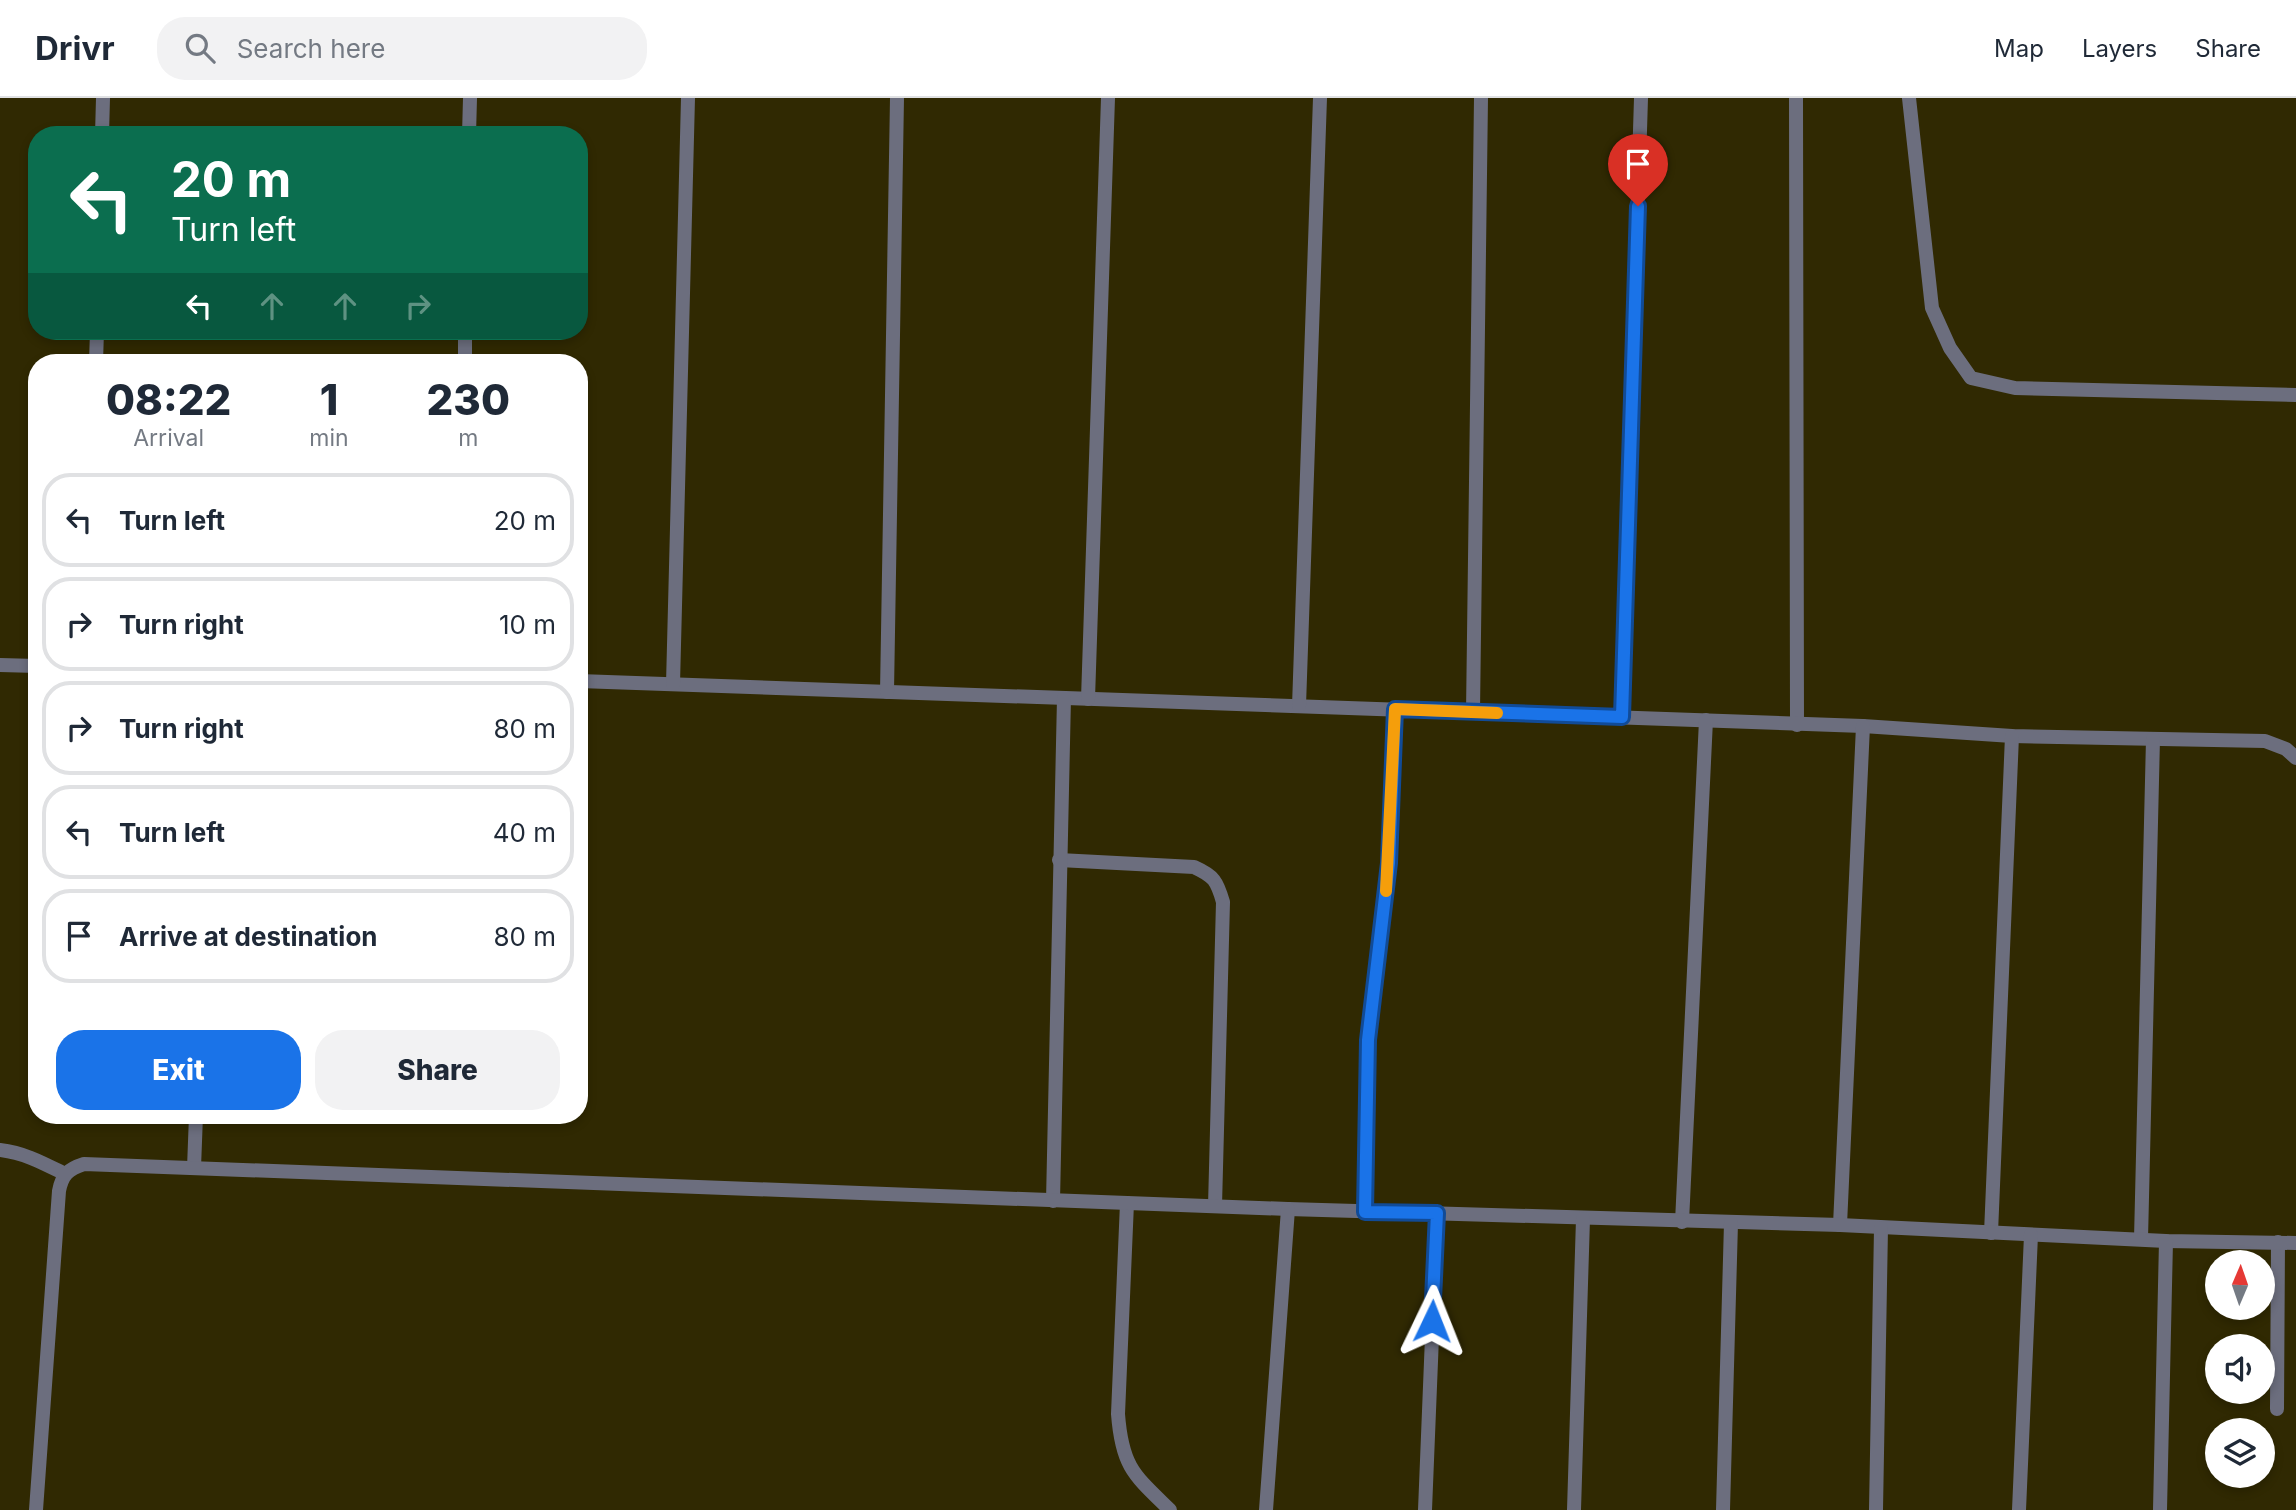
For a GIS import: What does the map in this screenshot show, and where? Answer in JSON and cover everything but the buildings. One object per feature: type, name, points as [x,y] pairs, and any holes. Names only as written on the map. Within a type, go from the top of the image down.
[{"type":"street","points":[[102,126],[103,98]]},
{"type":"street","points":[[469,126],[470,98]]},
{"type":"street","points":[[673,684],[688,98]]},
{"type":"street","points":[[887,691],[897,98]]},
{"type":"street","points":[[1088,699],[1108,98]]},
{"type":"street","points":[[1299,706],[1320,98]]},
{"type":"street","points":[[1473,712],[1482,98]]},
{"type":"street","points":[[1622,717],[1641,98]]},
{"type":"street","points":[[1796,98],[1797,725]]},
{"type":"street","points":[[1909,98],[1932,308],[1950,348],[1971,379],[2015,388],[2296,395]]},
{"type":"street","points":[[0,665],[28,666]]},
{"type":"street","points":[[588,681],[1863,726],[2012,736],[2266,741],[2286,749],[2296,758]]},
{"type":"street","points":[[1053,1201],[1064,698]]},
{"type":"street","points":[[1365,1212],[1368,1040],[1389,863],[1395,709]]},
{"type":"street","points":[[1682,1222],[1706,720]]},
{"type":"street","points":[[1840,1225],[1863,726]]},
{"type":"street","points":[[1991,1233],[2012,736]]},
{"type":"street","points":[[2141,1239],[2154,738]]},
{"type":"street","points":[[1059,860],[1195,867],[1208,873],[1218,883],[1223,902],[1215,1206]]},
{"type":"street","points":[[194,1168],[196,1124]]},
{"type":"street","points":[[0,1150],[33,1157],[65,1174]]},
{"type":"street","points":[[36,1510],[59,1191],[65,1174],[71,1168],[84,1164],[1365,1212],[1840,1225],[2165,1241],[2296,1243]]},
{"type":"street","points":[[1127,1203],[1118,1414],[1120,1438],[1128,1464],[1141,1482],[1170,1510]]},
{"type":"street","points":[[1266,1510],[1288,1209]]},
{"type":"street","points":[[1425,1510],[1437,1213]]},
{"type":"street","points":[[1574,1510],[1583,1219]]},
{"type":"street","points":[[1723,1510],[1731,1223]]},
{"type":"street","points":[[1875,1510],[1881,1228]]},
{"type":"street","points":[[2019,1510],[2031,1235]]},
{"type":"street","points":[[2160,1510],[2165,1241]]},
{"type":"street","points":[[2277,1409],[2278,1242]]},
{"type":"slow traffic","points":[[1386,891],[1395,709],[1497,713]]},
{"type":"route","points":[[1432,1321],[1437,1213],[1365,1212],[1368,1040],[1389,863],[1395,709],[1622,717],[1638,206]]}]
